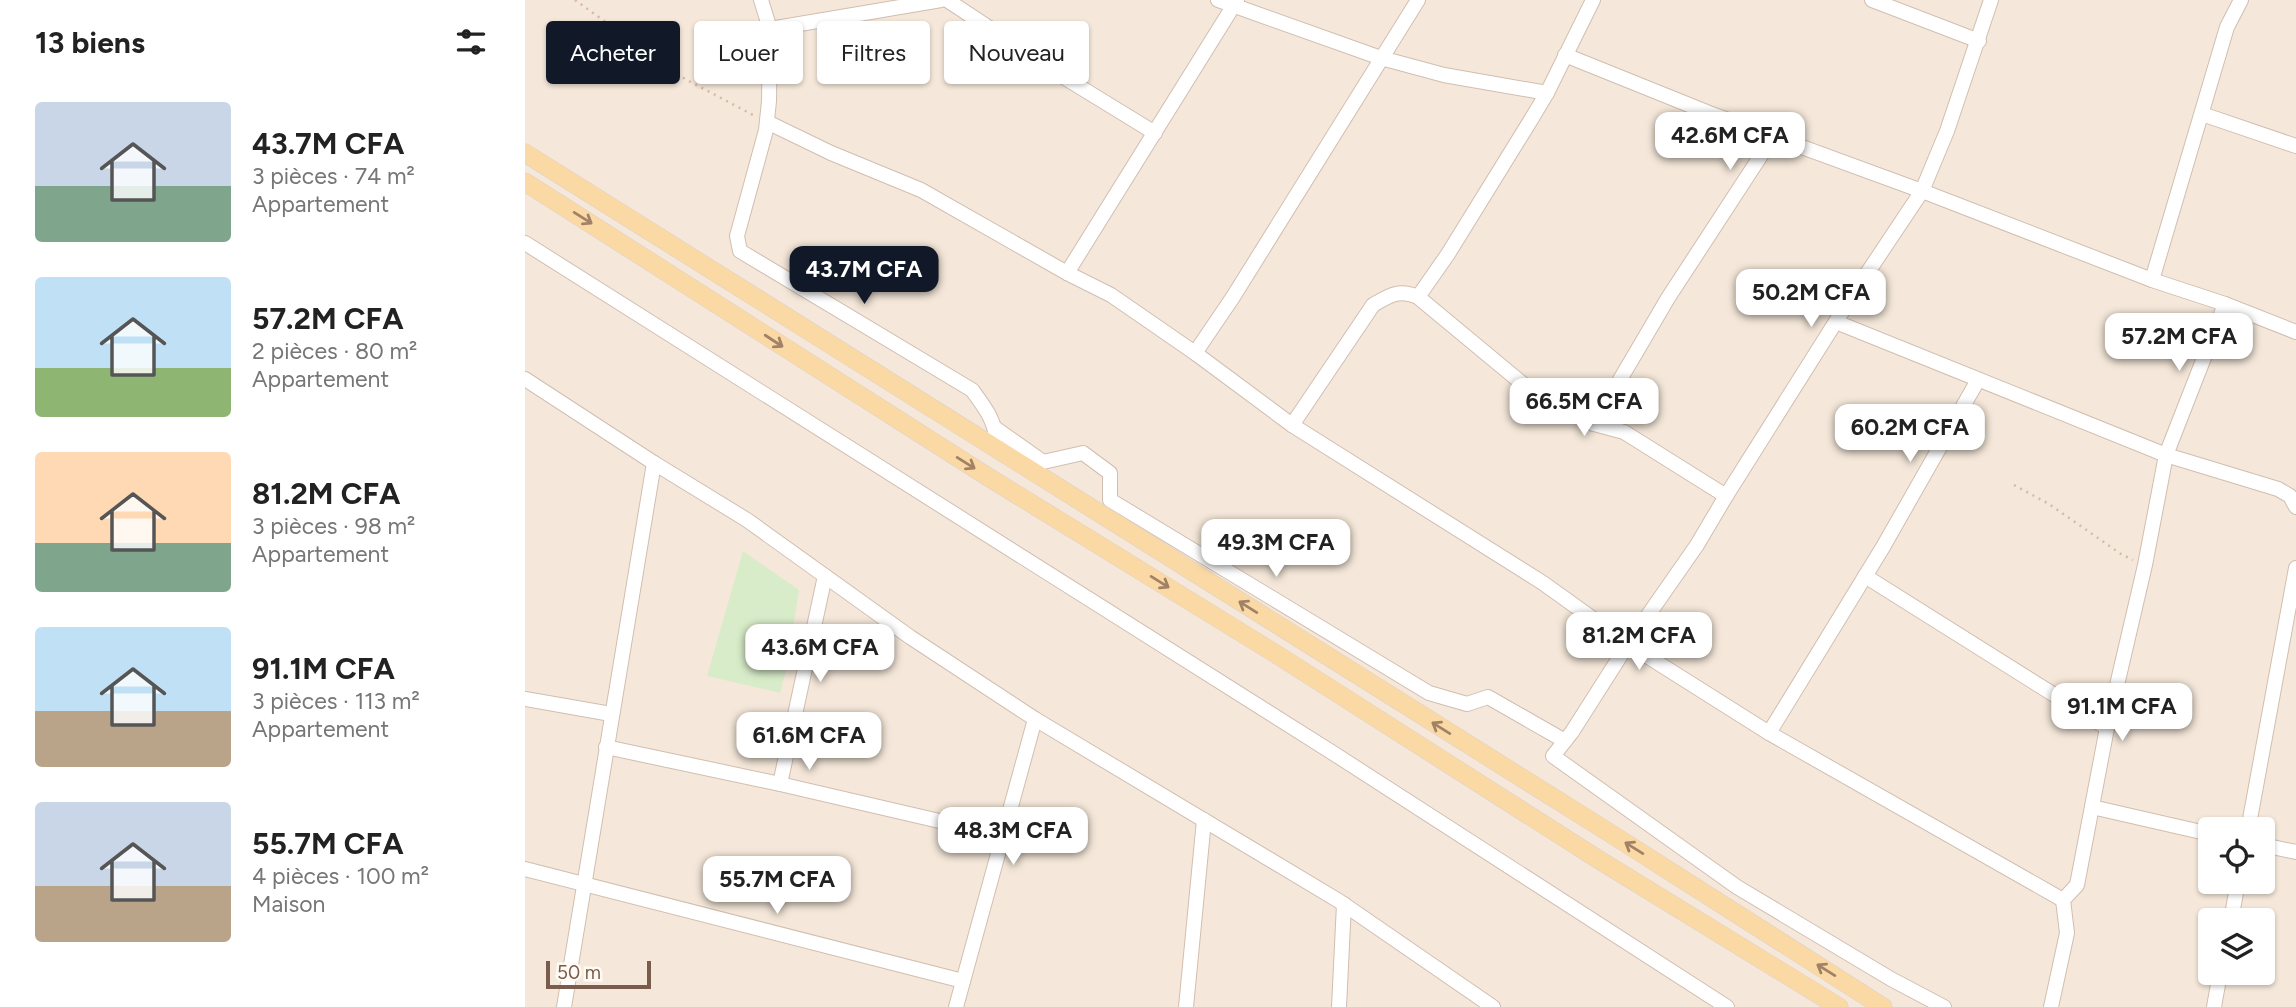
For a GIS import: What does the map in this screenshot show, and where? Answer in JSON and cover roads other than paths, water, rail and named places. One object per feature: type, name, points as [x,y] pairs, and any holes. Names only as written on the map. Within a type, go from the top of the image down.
[{"type":"main road","points":[[525,153],[1883,1007]]},
{"type":"main road","points":[[525,182],[985,475],[1839,1007]]},
{"type":"street","points":[[761,0],[768,21]]},
{"type":"street","points":[[803,23],[941,0]]},
{"type":"street","points":[[947,0],[1155,133]]},
{"type":"street","points":[[1219,0],[1236,3],[1381,58],[1444,75],[1548,93]]},
{"type":"street","points":[[1195,353],[1233,297],[1418,0]]},
{"type":"street","points":[[1418,297],[1448,254],[1548,93],[1593,0]]},
{"type":"street","points":[[1872,0],[1979,41]]},
{"type":"street","points":[[1944,1007],[1891,979],[1737,887],[1553,756],[1697,545],[1836,322],[1923,191],[1947,131],[1991,0]]},
{"type":"street","points":[[2152,280],[2227,27],[2241,0]]},
{"type":"street","points":[[1067,273],[1236,3]]},
{"type":"street","points":[[1565,55],[1773,137],[2296,332]]},
{"type":"street","points":[[769,84],[767,122],[737,236],[740,251],[972,390],[995,428],[997,449]]},
{"type":"street","points":[[2202,114],[2296,146]]},
{"type":"street","points":[[767,122],[831,153],[921,190],[1111,295],[1292,425],[1543,583],[1628,644],[1769,733],[2063,900]]},
{"type":"street","points":[[1594,424],[1668,298],[1773,137]]},
{"type":"street","points":[[525,243],[1333,753],[1727,1007]]},
{"type":"street","points":[[1292,425],[1373,305],[1393,293],[1407,292],[1418,297],[1535,394],[1594,424],[1624,432],[1726,496]]},
{"type":"street","points":[[2051,1007],[2067,933],[2063,900],[2077,885],[2107,728],[2145,565],[2166,455],[2225,304]]},
{"type":"street","points":[[1836,322],[2166,455],[2278,489],[2290,496],[2296,507]]},
{"type":"street","points":[[525,379],[747,520],[910,637],[1035,719],[1344,904],[1493,1007]]},
{"type":"street","points":[[1769,733],[1865,576],[1978,380]]},
{"type":"street","points":[[995,428],[1043,462],[1083,453],[1109,473],[1110,500],[1429,693],[1468,704],[1488,698],[1565,741]]},
{"type":"street","points":[[564,1007],[654,463]]},
{"type":"street","points":[[2250,817],[2296,568]]},
{"type":"street","points":[[780,784],[825,576]]},
{"type":"street","points":[[1865,576],[2107,728]]},
{"type":"street","points":[[525,699],[611,714]]},
{"type":"street","points":[[956,1007],[1035,719]]},
{"type":"street","points":[[606,747],[1004,836]]},
{"type":"street","points":[[2092,807],[2198,831]]},
{"type":"street","points":[[1186,1007],[1204,820]]},
{"type":"street","points":[[2275,848],[2296,852]]},
{"type":"street","points":[[525,869],[963,981]]},
{"type":"street","points":[[1339,1007],[1344,904]]},
{"type":"street","points":[[2214,1007],[2218,985]]}]
